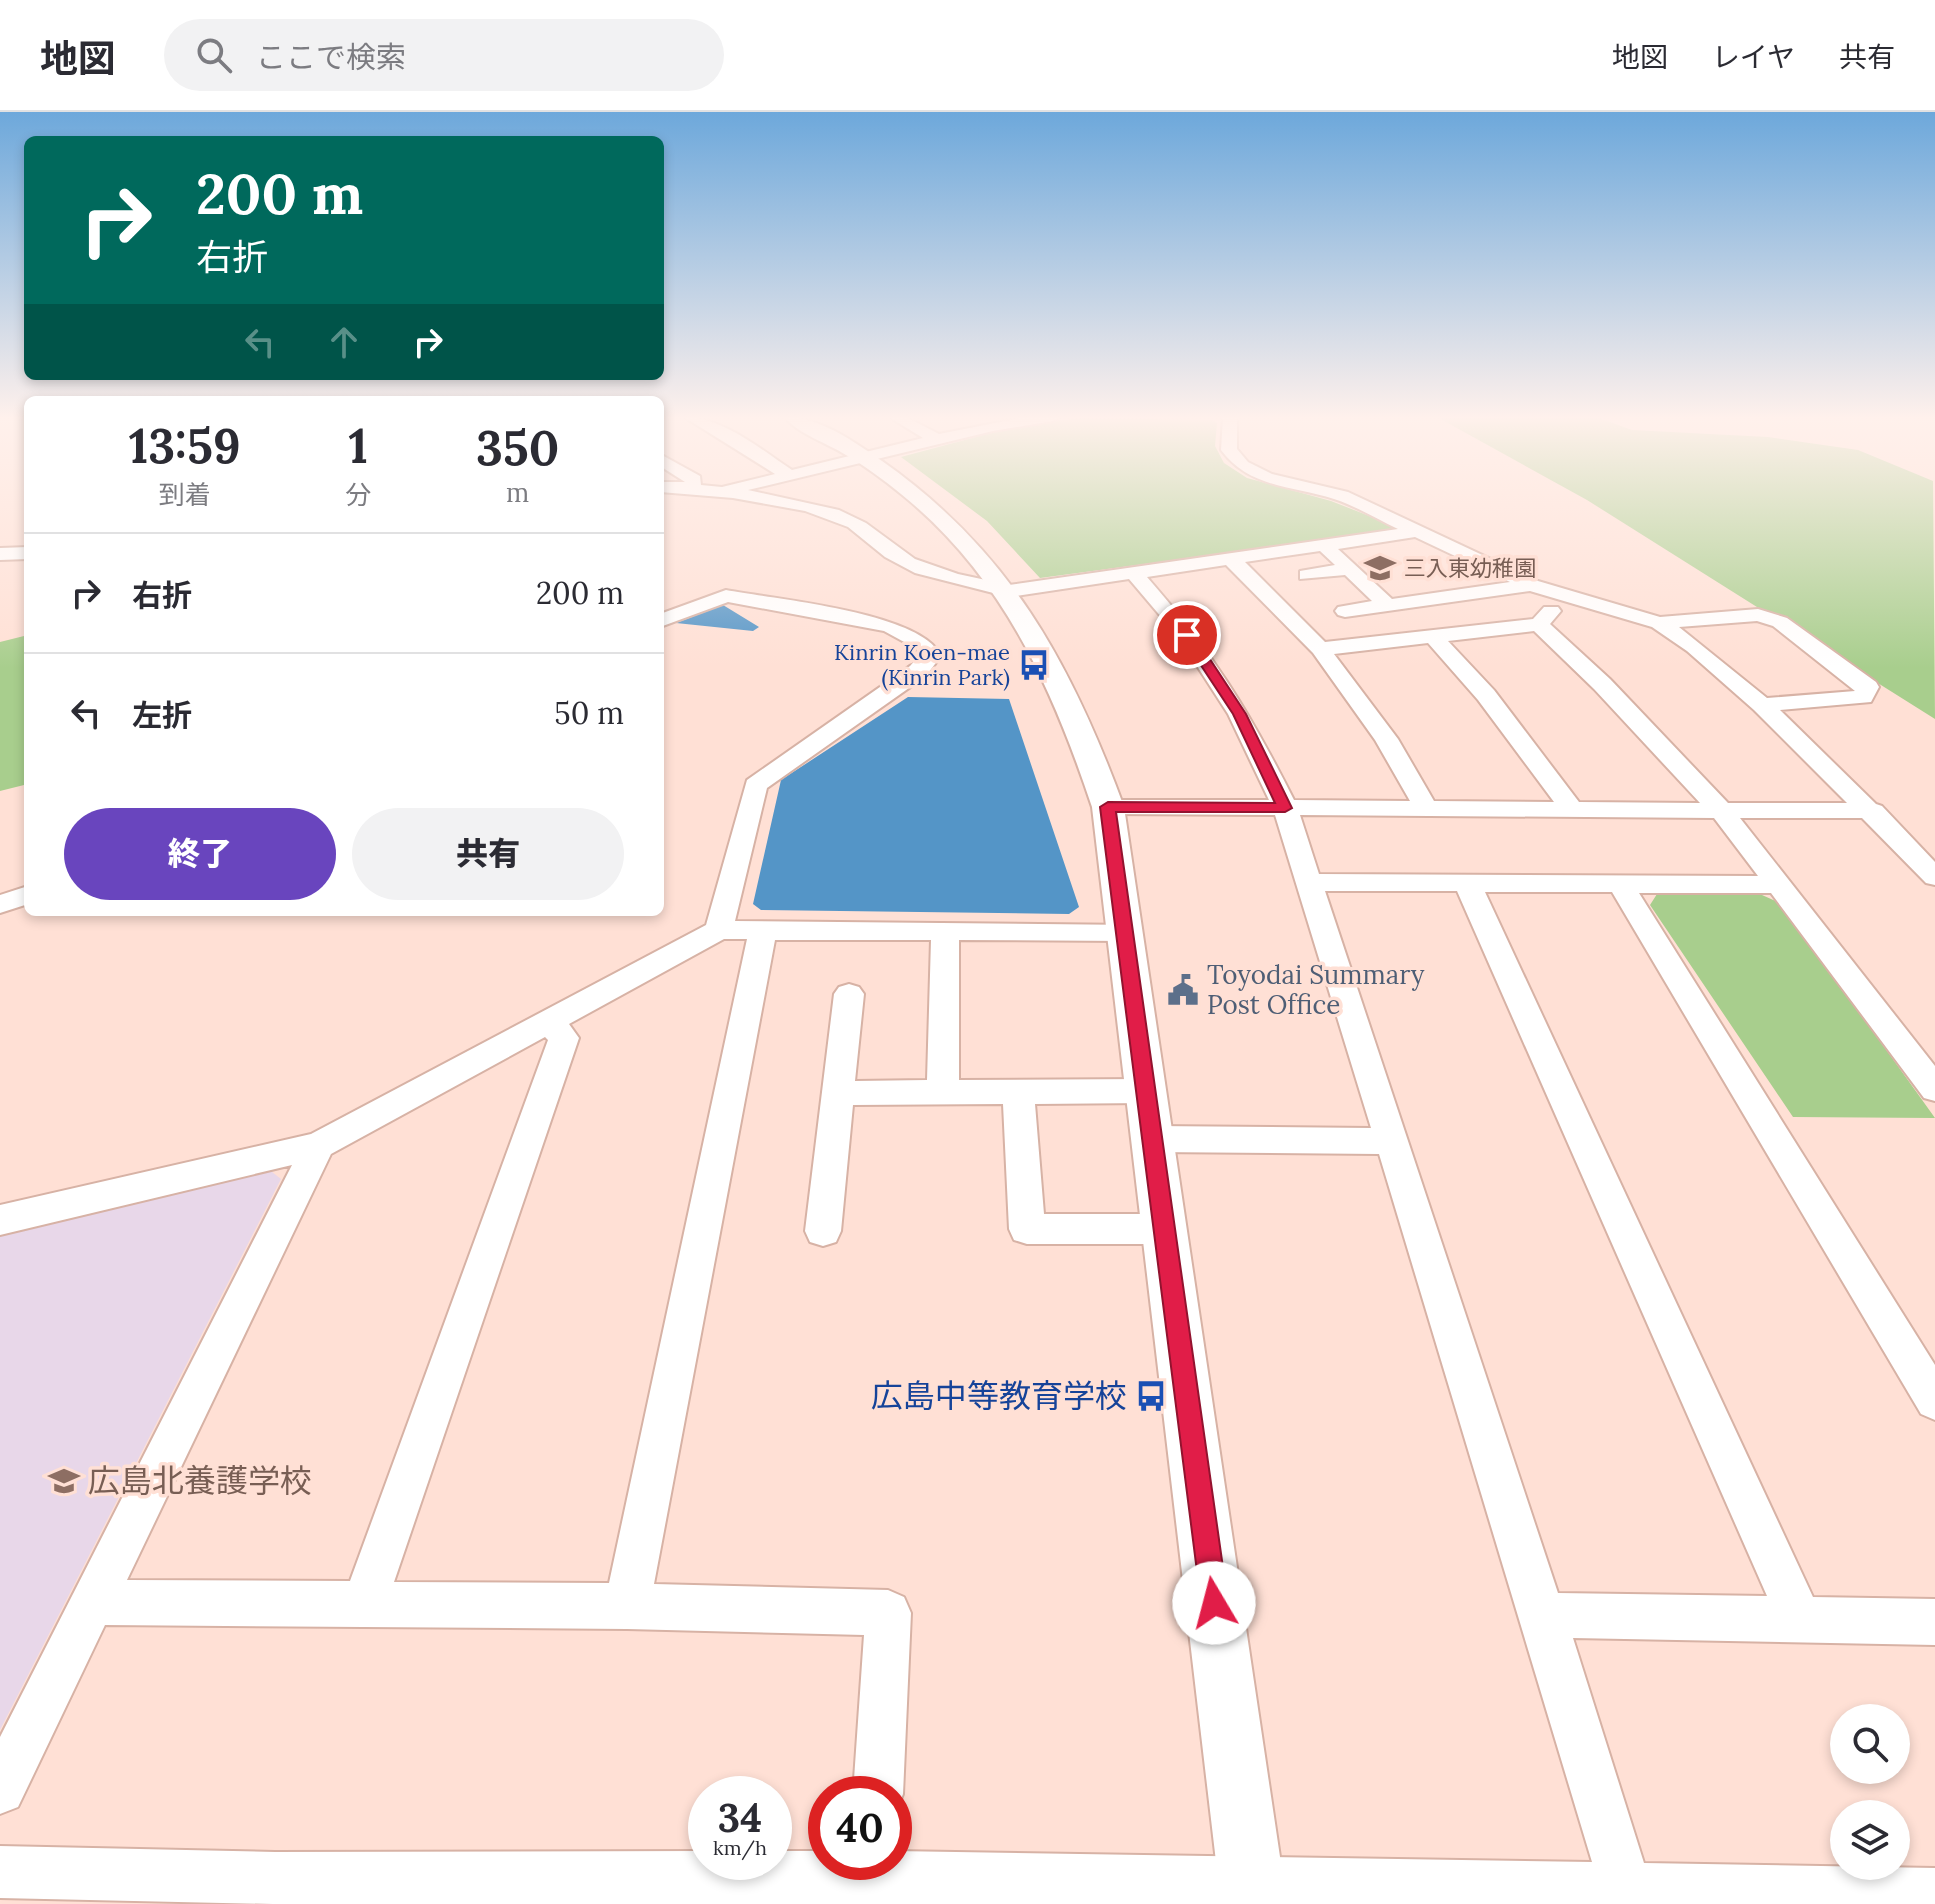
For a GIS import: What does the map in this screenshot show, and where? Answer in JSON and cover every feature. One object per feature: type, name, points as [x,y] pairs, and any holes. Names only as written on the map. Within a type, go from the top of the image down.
[{"type":"street","points":[[762,501],[817,510],[855,523],[898,558],[971,584],[1009,591],[1421,531]]},
{"type":"street","points":[[919,501],[939,517],[1009,591],[1065,688],[1108,807],[1253,1894]]},
{"type":"street","points":[[1352,501],[1531,585],[1659,623],[1694,647],[1762,705],[1873,811],[1935,877]]},
{"type":"street","points":[[1324,545],[1388,606]]},
{"type":"street","points":[[0,554],[24,553]]},
{"type":"street","points":[[1231,559],[1320,649],[1386,739],[1426,808]]},
{"type":"street","points":[[1307,575],[1349,569]]},
{"type":"street","points":[[1134,573],[1187,635],[1239,714],[1285,808],[1543,1615],[1629,1897]]},
{"type":"street","points":[[1345,611],[1531,585]]},
{"type":"street","points":[[664,619],[726,596],[890,626],[926,646],[930,656],[918,671],[756,785],[719,930]]},
{"type":"street","points":[[1320,649],[1539,624],[1565,596]]},
{"type":"street","points":[[1659,623],[1758,615],[1780,622],[1868,687],[1863,697],[1762,705]]},
{"type":"street","points":[[1539,624],[1602,684],[1721,810],[1935,1089]]},
{"type":"street","points":[[1433,636],[1486,695],[1572,809]]},
{"type":"street","points":[[1108,807],[1873,811]]},
{"type":"street","points":[[1310,882],[1777,885]]},
{"type":"street","points":[[1468,885],[1800,1619]]},
{"type":"street","points":[[1621,885],[1935,1401]]},
{"type":"street","points":[[0,904],[24,896]]},
{"type":"street","points":[[0,1220],[319,1145],[719,930],[1126,932]]},
{"type":"street","points":[[627,1606],[763,930]]},
{"type":"street","points":[[943,1092],[945,931]]},
{"type":"street","points":[[823,1231],[849,994]]},
{"type":"street","points":[[364,1604],[564,1038],[548,1022]]},
{"type":"street","points":[[1018,1091],[1027,1229],[1165,1229]]},
{"type":"street","points":[[838,1093],[1147,1091]]},
{"type":"street","points":[[1153,1139],[1392,1141]]},
{"type":"street","points":[[0,1789],[319,1145]]},
{"type":"street","points":[[95,1602],[627,1606],[888,1613],[879,1776]]},
{"type":"street","points":[[1543,1615],[1935,1622]]},
{"type":"street","points":[[0,1872],[270,1891],[808,1872]]},
{"type":"street","points":[[912,1872],[1253,1894],[1629,1897],[1935,1894]]},
{"type":"shaded area","name":"広島北養護学校","points":[[267,1168],[281,1179],[0,1730],[0,1232]]},
{"type":"green space","points":[[960,501],[1330,501],[1395,526],[1393,531],[1040,578],[987,521]]},
{"type":"green space","points":[[1588,501],[1933,501],[1935,719]]},
{"type":"green space","points":[[24,636],[24,785],[0,791],[0,642]]},
{"type":"green space","points":[[1657,894],[1762,895],[1782,904],[1935,1118],[1793,1117],[1650,905]]},
{"type":"water","points":[[723,605],[759,627],[753,631],[676,623]]},
{"type":"water","points":[[908,697],[1009,699],[1079,907],[1069,914],[761,910],[753,904],[781,780]]},
{"type":"place","name":"三入東幼稚園","points":[[1380,568]]},
{"type":"place","name":"Kinrin Koen-mae (Kinrin Park)","points":[[1034,665]]},
{"type":"place","name":"Toyodai Summary Post Office","points":[[1183,990]]},
{"type":"place","name":"広島中等教育学校","points":[[1151,1396]]},
{"type":"place","name":"広島北養護学校","points":[[64,1481]]},
{"type":"route","points":[[1187,635],[1239,714],[1285,808],[1108,807],[1214,1603]]}]
